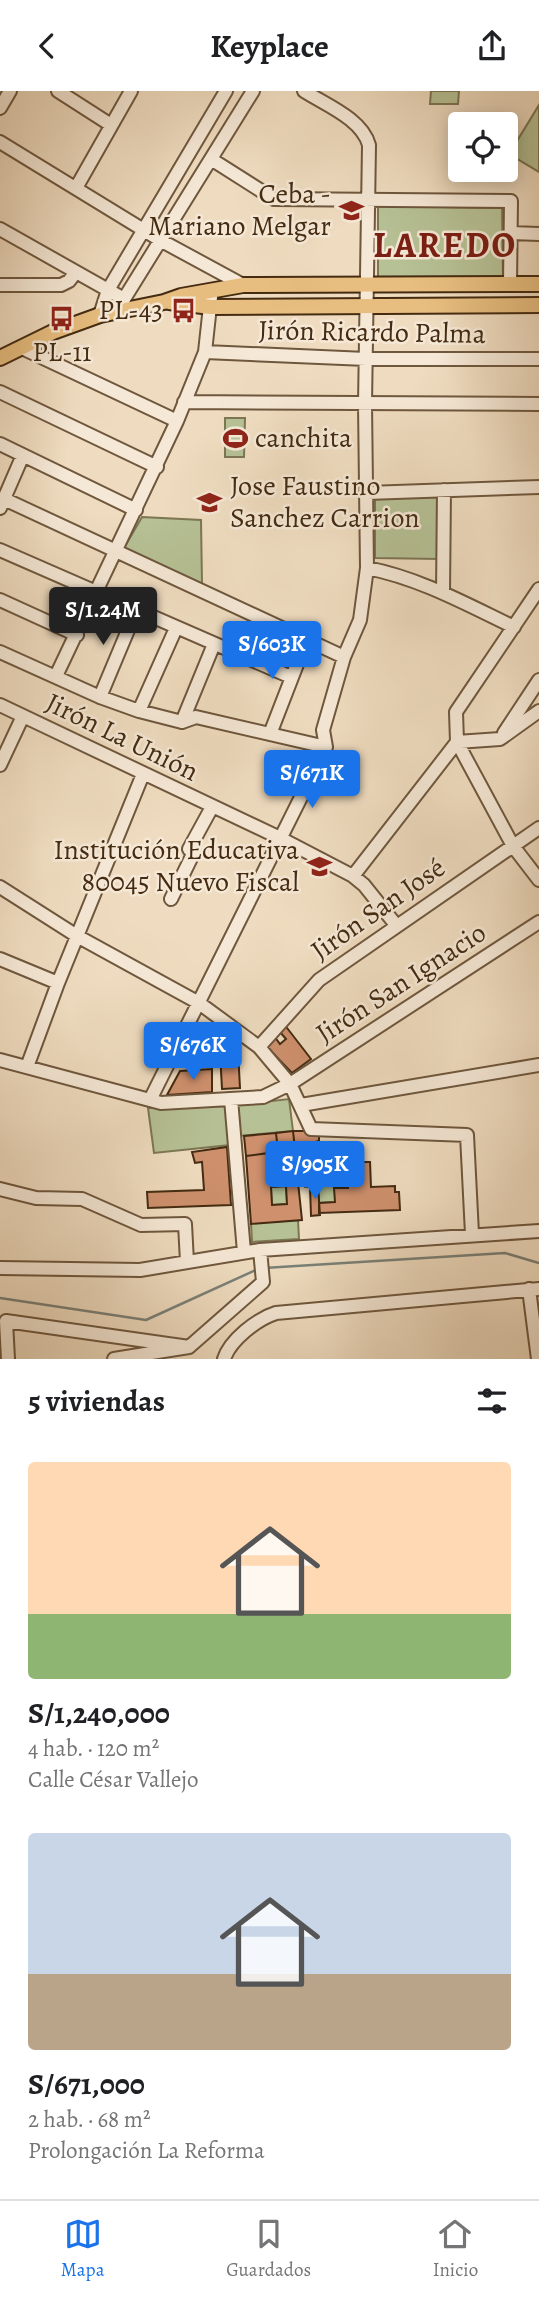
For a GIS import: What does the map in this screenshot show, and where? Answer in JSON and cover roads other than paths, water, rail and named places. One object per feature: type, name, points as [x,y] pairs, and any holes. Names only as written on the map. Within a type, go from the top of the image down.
[{"type":"main road","points":[[164,302],[181,296],[243,285],[539,285]]},
{"type":"main road","points":[[0,358],[53,332],[123,305],[164,302],[211,307],[539,305]]},
{"type":"street","points":[[0,108],[10,91]]},
{"type":"street","points":[[58,91],[111,125]]},
{"type":"street","points":[[76,188],[131,91]]},
{"type":"street","points":[[100,315],[108,290],[226,91]]},
{"type":"street","points":[[0,229],[108,290],[123,305],[160,240],[253,91]]},
{"type":"street","points":[[150,1100],[326,747],[323,730],[344,657],[360,620],[367,568],[365,404],[369,145],[366,135],[355,123],[304,91]]},
{"type":"street","points":[[0,142],[160,240],[243,285]]},
{"type":"street","points":[[211,159],[274,199],[511,201],[510,285]]},
{"type":"street","points":[[511,233],[539,234]]},
{"type":"street","points":[[0,285],[61,285],[69,281],[76,272]]},
{"type":"street","points":[[56,676],[157,467],[205,352],[211,290]]},
{"type":"street","points":[[22,348],[177,421]]},
{"type":"street","name":"Jirón Ricardo Palma","points":[[205,352],[366,359],[539,359]]},
{"type":"street","points":[[0,392],[157,467]]},
{"type":"street","points":[[184,402],[539,404]]},
{"type":"street","points":[[0,444],[136,510]]},
{"type":"street","points":[[23,455],[2,503],[116,552],[344,657]]},
{"type":"street","points":[[367,493],[539,487]]},
{"type":"street","points":[[443,593],[444,490]]},
{"type":"street","points":[[0,549],[136,611],[292,677]]},
{"type":"street","points":[[367,568],[396,574],[514,627]]},
{"type":"street","points":[[539,589],[456,712],[457,743],[513,846],[539,880]]},
{"type":"street","points":[[0,600],[76,635]]},
{"type":"street","points":[[100,697],[136,611]]},
{"type":"street","points":[[139,711],[176,628]]},
{"type":"street","points":[[270,734],[306,641]]},
{"type":"street","points":[[182,722],[214,644]]},
{"type":"street","points":[[0,652],[100,697],[139,711],[182,722],[196,717],[326,747]]},
{"type":"street","points":[[500,739],[539,680]]},
{"type":"street","name":"Jirón La Unión","points":[[0,705],[280,838],[353,876],[364,885],[396,925]]},
{"type":"street","points":[[353,876],[457,743],[500,739],[539,711]]},
{"type":"street","points":[[0,765],[23,716]]},
{"type":"street","points":[[27,1067],[143,774]]},
{"type":"street","points":[[171,899],[194,852],[189,849],[212,807]]},
{"type":"street","name":"Jirón San José","points":[[259,1047],[319,980],[539,828]]},
{"type":"street","points":[[0,887],[77,936],[199,1003],[259,1047],[290,1084],[311,1129],[467,1135],[472,1234]]},
{"type":"street","name":"Jirón San Ignacio","points":[[0,1060],[161,1103],[262,1097],[290,1084],[539,922]]},
{"type":"street","points":[[0,959],[58,983]]},
{"type":"street","points":[[301,1105],[539,1065]]},
{"type":"street","points":[[231,1099],[244,1252]]},
{"type":"street","points":[[0,1189],[36,1198],[82,1199],[141,1225],[185,1224],[187,1262]]},
{"type":"street","points":[[0,1268],[140,1270],[244,1252],[261,1261],[472,1234],[539,1231]]},
{"type":"street","points":[[114,1359],[189,1347],[263,1282],[261,1261]]},
{"type":"street","points":[[223,1359],[230,1346],[266,1316],[275,1313],[534,1289],[538,1359]]},
{"type":"street","points":[[8,1359],[6,1321],[189,1347]]},
{"type":"waterway","points":[[264,1268],[505,1253],[539,1263]]},
{"type":"waterway","points":[[0,1298],[146,1320],[258,1269]]},
{"type":"place","name":"Ceba - Mariano Melgar","points":[[351,210]]},
{"type":"place","name":"PL-43","points":[[183,310]]},
{"type":"place","name":"PL-11","points":[[62,318]]},
{"type":"place","name":"canchita","points":[[235,438]]},
{"type":"place","name":"Jose Faustino Sanchez Carrion","points":[[210,502]]},
{"type":"place","name":"Institución Educativa 80045 Nuevo Fiscal","points":[[319,866]]},
{"type":"district","name":"LAREDO","points":[[445,245]]}]
